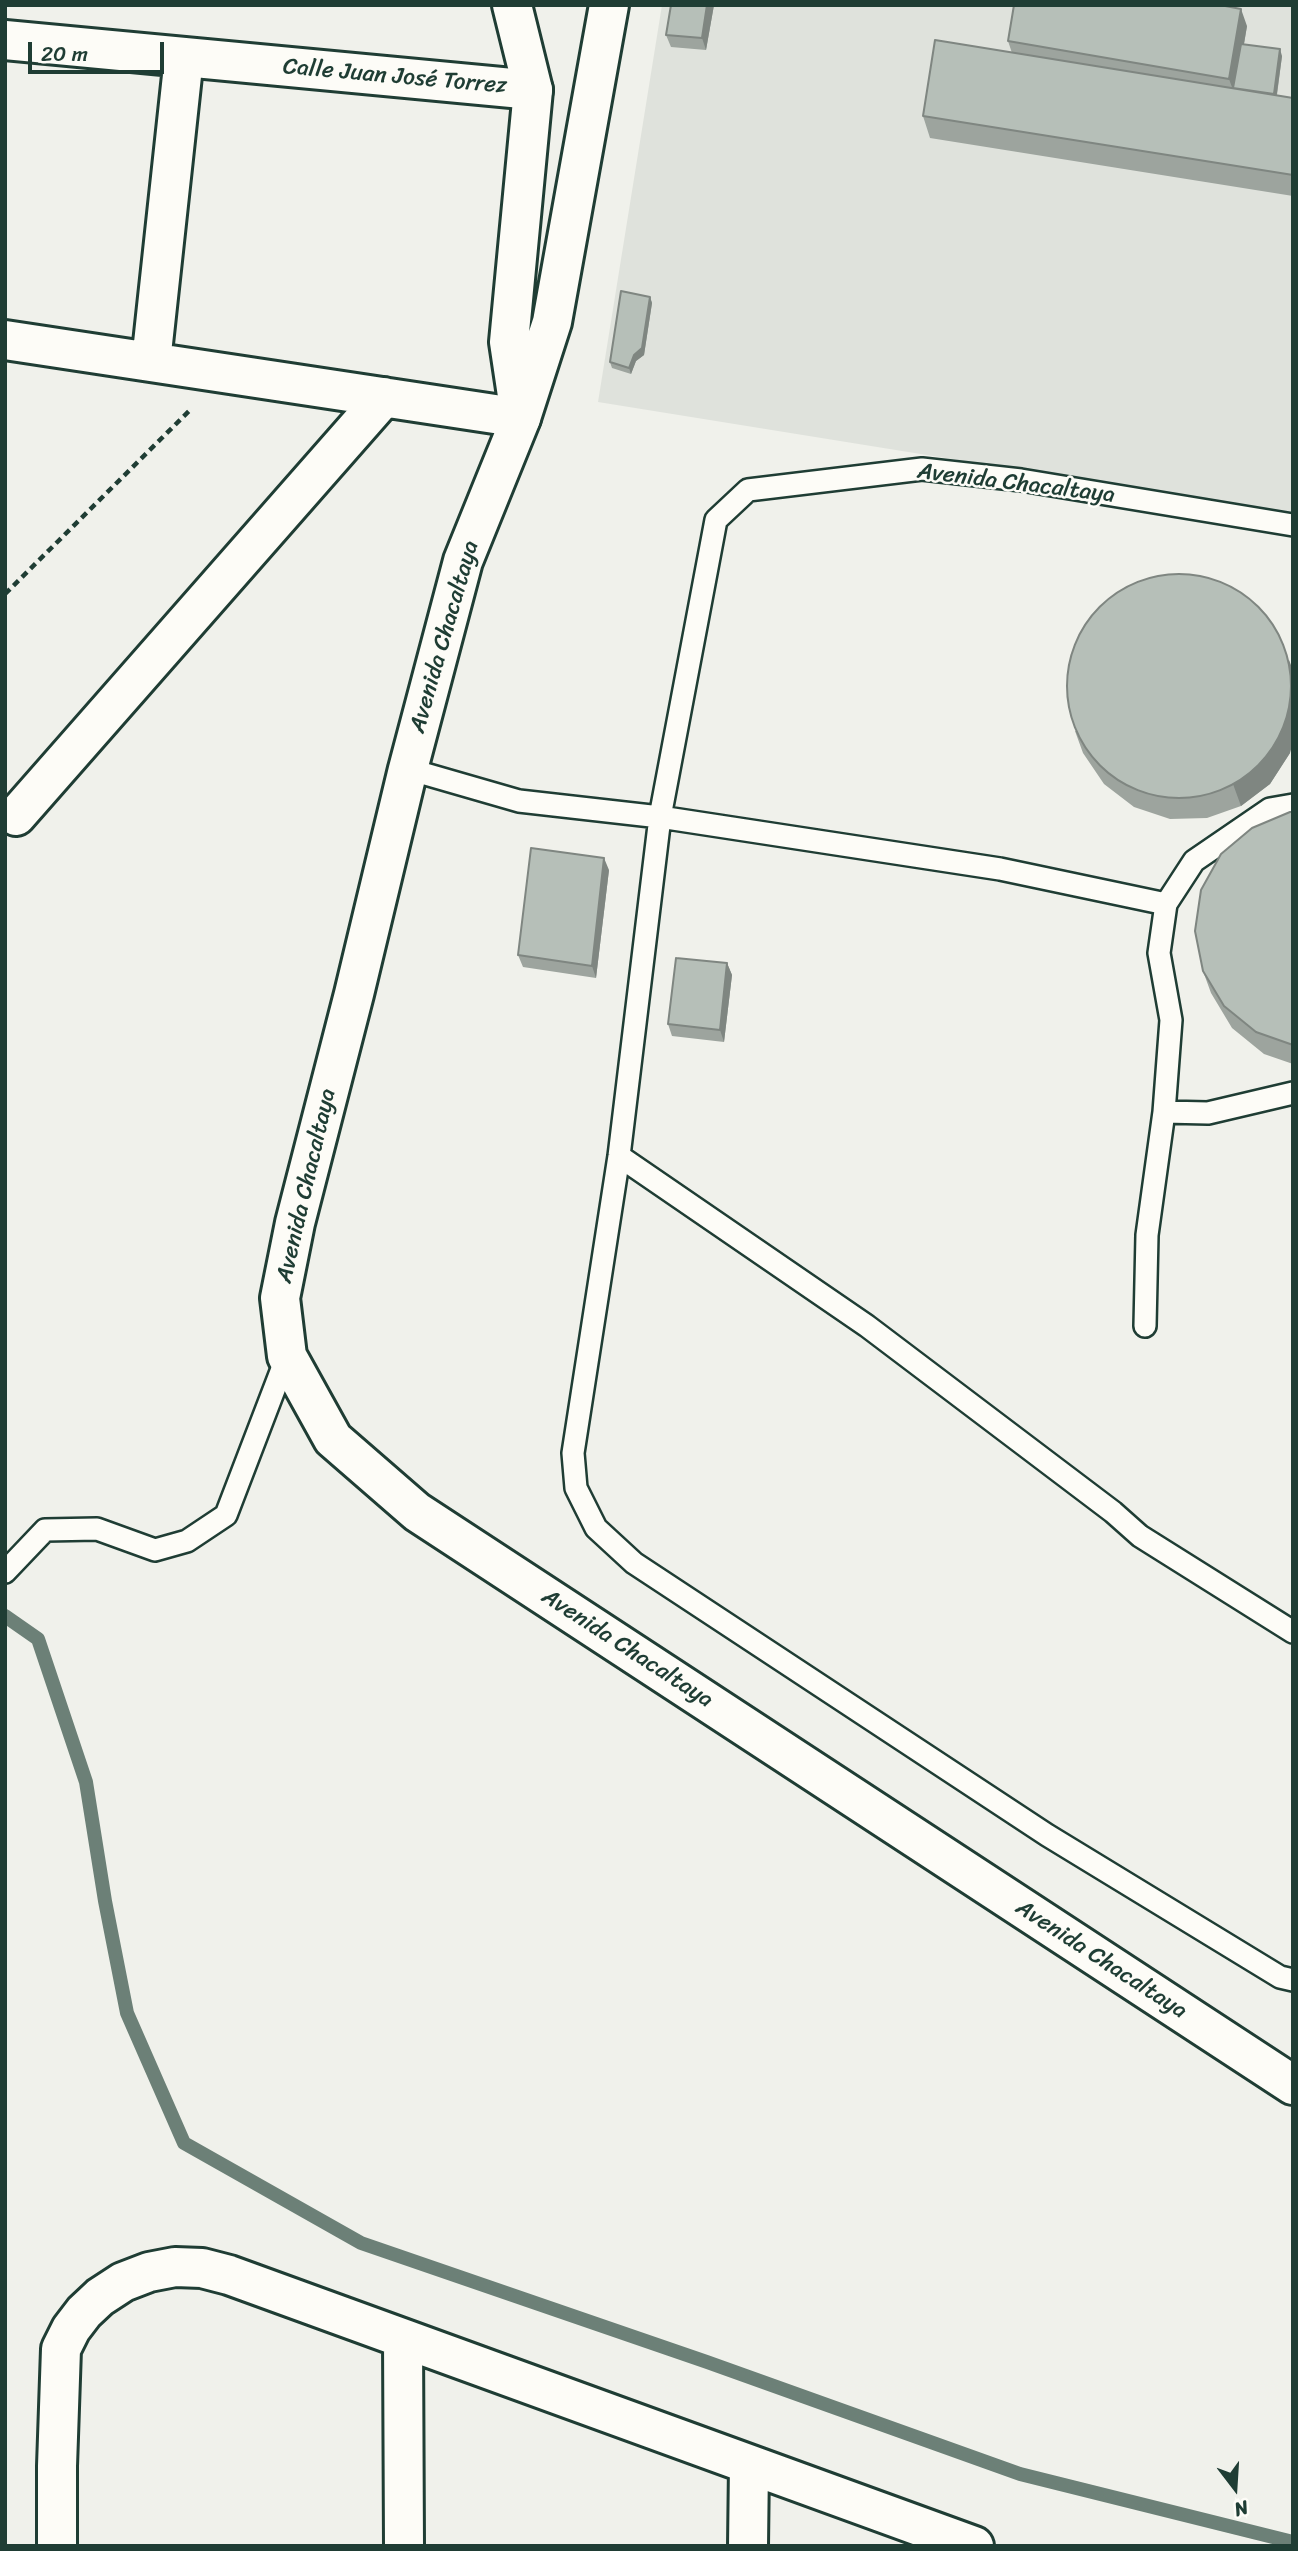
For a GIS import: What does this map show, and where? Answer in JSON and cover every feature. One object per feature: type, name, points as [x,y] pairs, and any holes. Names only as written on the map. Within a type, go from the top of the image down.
[{"type":"street","points":[[5,340],[521,418],[509,342],[533,90],[512,5]]},
{"type":"street","name":"Avenida Chacaltaya","points":[[609,5],[552,322],[521,418],[463,561],[408,769],[295,1223],[280,1298],[287,1356],[333,1438],[417,1512],[1293,2085]]},
{"type":"street","name":"Calle Juan José Torrez","points":[[5,40],[533,90]]},
{"type":"street","points":[[151,362],[184,57]]},
{"type":"street","points":[[16,816],[384,397]]},
{"type":"street","points":[[57,2546],[61,2349],[71,2329],[100,2297],[123,2282],[149,2272],[176,2267],[202,2268],[229,2275],[974,2546]]},
{"type":"street","points":[[404,2339],[404,2546]]},
{"type":"street","points":[[748,2546],[749,2465]]},
{"type":"lane","name":"Avenida Chacaltaya","points":[[1293,526],[1021,480],[922,469],[748,490],[716,520],[660,817],[619,1156],[573,1453],[576,1488],[596,1528],[634,1563],[1047,1835],[1280,1977],[1293,1980]]},
{"type":"lane","points":[[408,769],[519,800],[660,817],[1000,869],[1166,904]]},
{"type":"lane","points":[[1145,1326],[1147,1235],[1164,1112],[1171,1020],[1159,953],[1166,904],[1194,861],[1270,809],[1293,805]]},
{"type":"lane","points":[[1164,1112],[1208,1113],[1293,1093]]},
{"type":"lane","points":[[619,1156],[867,1326],[1113,1512],[1140,1536],[1293,1632]]},
{"type":"lane","points":[[5,1572],[45,1530],[97,1529],[155,1550],[187,1541],[226,1515],[287,1356]]},
{"type":"path","points":[[5,594],[226,373]]},
{"type":"shaded area","points":[[662,5],[1293,5],[1293,514],[598,402]]},
{"type":"building","points":[[671,5],[707,5],[702,38],[666,35]]},
{"type":"building","points":[[1014,5],[1220,5],[1241,9],[1229,79],[1008,41]]},
{"type":"building","points":[[935,40],[1293,98],[1293,175],[923,116]]},
{"type":"building","points":[[1241,44],[1280,49],[1274,94],[1233,88]]},
{"type":"building","points":[[621,291],[650,297],[642,348],[634,355],[629,368],[610,362]]},
{"type":"building","points":[[1168,574],[1190,574],[1232,587],[1250,599],[1266,615],[1283,643],[1291,686],[1283,729],[1266,757],[1250,773],[1222,790],[1190,798],[1168,798],[1126,785],[1108,773],[1092,757],[1075,729],[1067,697],[1067,675],[1080,633],[1092,615],[1108,599],[1136,582]]},
{"type":"building","points":[[1293,812],[1293,1045],[1256,1032],[1224,1006],[1203,971],[1195,931],[1201,890],[1221,854],[1252,828]]},
{"type":"building","points":[[531,848],[604,858],[592,966],[518,955]]},
{"type":"building","points":[[676,958],[727,963],[720,1030],[668,1024]]},
{"type":"waterway","points":[[5,1616],[38,1639],[86,1782],[127,2013],[184,2143],[361,2243],[707,2362],[1020,2474],[1293,2542]]}]
